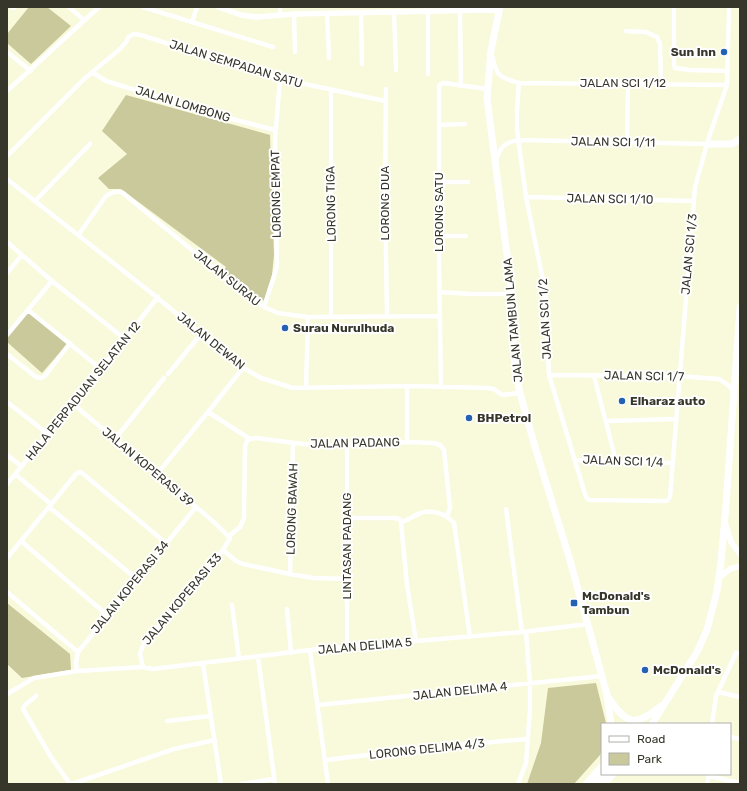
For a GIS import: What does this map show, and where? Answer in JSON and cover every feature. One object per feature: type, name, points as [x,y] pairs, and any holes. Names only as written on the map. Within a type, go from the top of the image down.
[{"type":"main road","name":"JALAN TAMBUN LAMA","points":[[499,9],[491,50],[488,109],[512,294],[513,342],[516,373],[520,393],[588,624],[607,695]]},
{"type":"main road","points":[[708,144],[732,144],[740,139]]},
{"type":"main road","points":[[653,723],[691,663],[705,635],[720,577],[734,392],[739,346],[740,307]]},
{"type":"main road","points":[[724,521],[731,542],[735,550],[740,554]]},
{"type":"main road","points":[[720,577],[730,569],[740,566]]},
{"type":"main road","points":[[607,695],[620,715],[632,720],[644,718],[665,703]]},
{"type":"main road","points":[[607,695],[611,723]]},
{"type":"main road","points":[[590,783],[601,767]]},
{"type":"main road","points":[[590,783],[602,775]]},
{"type":"main road","points":[[604,784],[612,775]]},
{"type":"street","points":[[69,7],[84,20]]},
{"type":"street","points":[[7,91],[99,7]]},
{"type":"street","points":[[144,7],[273,47]]},
{"type":"street","points":[[192,22],[197,7]]},
{"type":"street","points":[[218,7],[257,17],[294,14],[499,9]]},
{"type":"street","points":[[280,7],[280,15]]},
{"type":"street","points":[[674,7],[675,68],[685,70],[727,71]]},
{"type":"street","name":"JALAN SCI 1/3","points":[[664,501],[667,501],[670,497],[695,187],[727,85],[729,7]]},
{"type":"street","points":[[426,10],[428,74]]},
{"type":"street","points":[[394,11],[396,70]]},
{"type":"street","points":[[460,11],[461,86]]},
{"type":"street","points":[[362,12],[362,64]]},
{"type":"street","points":[[327,13],[328,58]]},
{"type":"street","points":[[294,14],[294,52]]},
{"type":"street","points":[[626,31],[646,32],[657,37],[660,44],[661,84]]},
{"type":"street","name":"JALAN SEMPADAN SATU","points":[[92,72],[120,49],[133,34],[280,79],[386,102]]},
{"type":"street","points":[[491,50],[494,67],[498,73],[504,78],[519,83]]},
{"type":"street","points":[[7,52],[30,71]]},
{"type":"street","points":[[7,156],[92,72]]},
{"type":"street","name":"JALAN LOMBONG","points":[[92,72],[106,80],[208,113],[275,130]]},
{"type":"street","name":"LORONG EMPAT","points":[[264,307],[277,267],[275,130],[280,79]]},
{"type":"street","name":"LORONG SATU","points":[[441,387],[439,316],[440,85],[444,83],[461,86],[488,86]]},
{"type":"street","name":"JALAN SCI 1/12","points":[[519,83],[727,85]]},
{"type":"street","name":"JALAN SCI 1/2","points":[[519,83],[517,110],[518,140],[526,197],[545,290],[549,376],[586,497],[591,500],[664,501]]},
{"type":"street","points":[[627,143],[628,83]]},
{"type":"street","name":"LORONG DUA","points":[[386,89],[385,200],[387,316]]},
{"type":"street","name":"LORONG TIGA","points":[[331,90],[331,317]]},
{"type":"street","points":[[439,125],[465,124]]},
{"type":"street","points":[[494,163],[499,151],[506,143],[518,140]]},
{"type":"street","name":"JALAN SCI 1/11","points":[[518,140],[708,144]]},
{"type":"street","points":[[35,201],[90,144]]},
{"type":"street","name":"JALAN DEWAN","points":[[7,179],[158,297],[243,368],[261,378],[293,388],[407,386],[491,388],[504,395],[520,393]]},
{"type":"street","points":[[439,182],[468,182]]},
{"type":"street","name":"JALAN SURAU","points":[[79,234],[106,196],[116,191],[120,191],[240,289],[264,307],[278,314],[308,317],[439,316]]},
{"type":"street","name":"JALAN SCI 1/10","points":[[526,197],[694,201]]},
{"type":"street","points":[[439,236],[466,236]]},
{"type":"street","points":[[7,242],[52,281],[125,339]]},
{"type":"street","points":[[7,273],[22,255]]},
{"type":"street","points":[[7,335],[52,281]]},
{"type":"street","points":[[439,292],[512,294]]},
{"type":"street","name":"HALA PERPADUAN SELATAN 12","points":[[7,484],[158,297]]},
{"type":"street","points":[[28,310],[101,369]]},
{"type":"street","points":[[306,388],[308,317]]},
{"type":"street","points":[[168,374],[201,334]]},
{"type":"street","points":[[7,354],[36,377],[41,378],[45,376],[70,343]]},
{"type":"street","points":[[157,474],[243,368]]},
{"type":"street","name":"JALAN SCI 1/7","points":[[549,376],[679,376],[719,379],[728,385],[734,392]]},
{"type":"street","points":[[594,376],[616,461]]},
{"type":"street","points":[[115,439],[164,378]]},
{"type":"street","points":[[407,386],[407,442]]},
{"type":"street","points":[[7,402],[48,434]]},
{"type":"street","name":"JALAN KOPERASI 39","points":[[73,404],[230,536]]},
{"type":"street","points":[[208,412],[250,439]]},
{"type":"street","points":[[606,421],[676,420]]},
{"type":"street","name":"JALAN PADANG","points":[[250,439],[256,438],[324,446],[407,442],[434,443],[440,445],[444,450],[450,508],[447,516]]},
{"type":"street","name":"JALAN KOPERASI 33","points":[[143,666],[140,654],[143,645],[222,550],[229,541],[230,536],[240,527],[244,518],[245,447],[247,441],[250,439]]},
{"type":"street","name":"LORONG BAWAH","points":[[290,574],[294,443]]},
{"type":"street","name":"LINTASAN PADANG","points":[[347,445],[347,647]]},
{"type":"street","points":[[7,455],[21,466]]},
{"type":"street","name":"JALAN SCI 1/4","points":[[575,460],[672,463]]},
{"type":"street","points":[[7,558],[76,474],[80,472],[166,543]]},
{"type":"street","points":[[15,474],[137,579]]},
{"type":"street","name":"JALAN KOPERASI 34","points":[[78,652],[196,507]]},
{"type":"street","points":[[506,509],[530,684],[530,710],[526,763],[518,784]]},
{"type":"street","points":[[401,522],[420,513],[433,512],[447,516],[454,523],[470,637]]},
{"type":"street","points":[[347,518],[394,518],[399,519],[401,522],[407,585],[416,641]]},
{"type":"street","points":[[20,542],[108,616]]},
{"type":"street","points":[[222,550],[236,561],[243,564],[313,578],[347,579]]},
{"type":"street","points":[[7,592],[78,652],[76,662],[77,672]]},
{"type":"street","points":[[232,606],[239,659]]},
{"type":"street","points":[[287,609],[291,653]]},
{"type":"street","name":"JALAN DELIMA 5","points":[[143,666],[153,669],[310,650],[524,632],[588,624]]},
{"type":"street","points":[[310,650],[326,760],[328,784]]},
{"type":"street","points":[[712,723],[718,692],[738,653]]},
{"type":"street","points":[[241,784],[275,781],[258,657]]},
{"type":"street","points":[[203,664],[221,784]]},
{"type":"street","points":[[7,694],[34,678],[51,674],[143,666]]},
{"type":"street","name":"JALAN DELIMA 4","points":[[318,705],[530,684],[601,674]]},
{"type":"street","points":[[718,692],[740,697]]},
{"type":"street","points":[[36,696],[24,705],[23,709],[48,751],[71,784],[174,749],[215,740]]},
{"type":"street","points":[[167,721],[211,716]]},
{"type":"street","name":"LORONG DELIMA 4/3","points":[[326,760],[425,748],[528,739]]},
{"type":"street","points":[[707,784],[709,775],[740,782]]},
{"type":"green space","points":[[29,7],[47,7],[71,26],[31,64],[7,43],[7,34]]},
{"type":"green space","points":[[126,95],[270,135],[274,255],[272,275],[264,301],[222,273],[226,267],[121,189],[109,189],[98,178],[127,154],[102,131]]},
{"type":"green space","points":[[29,311],[68,343],[42,373],[7,342],[7,335]]},
{"type":"green space","points":[[7,603],[70,654],[71,670],[22,678],[7,664]]},
{"type":"green space","points":[[596,683],[606,723],[601,723],[601,752],[574,784],[527,784],[541,743],[548,688]]},
{"type":"place","name":"Sun Inn","points":[[724,52]]},
{"type":"place","name":"Surau Nurulhuda","points":[[285,328]]},
{"type":"place","name":"Elharaz auto","points":[[622,401]]},
{"type":"place","name":"BHPetrol","points":[[469,418]]},
{"type":"place","name":"McDonald's Tambun","points":[[574,603]]},
{"type":"place","name":"McDonald's","points":[[645,670]]}]
